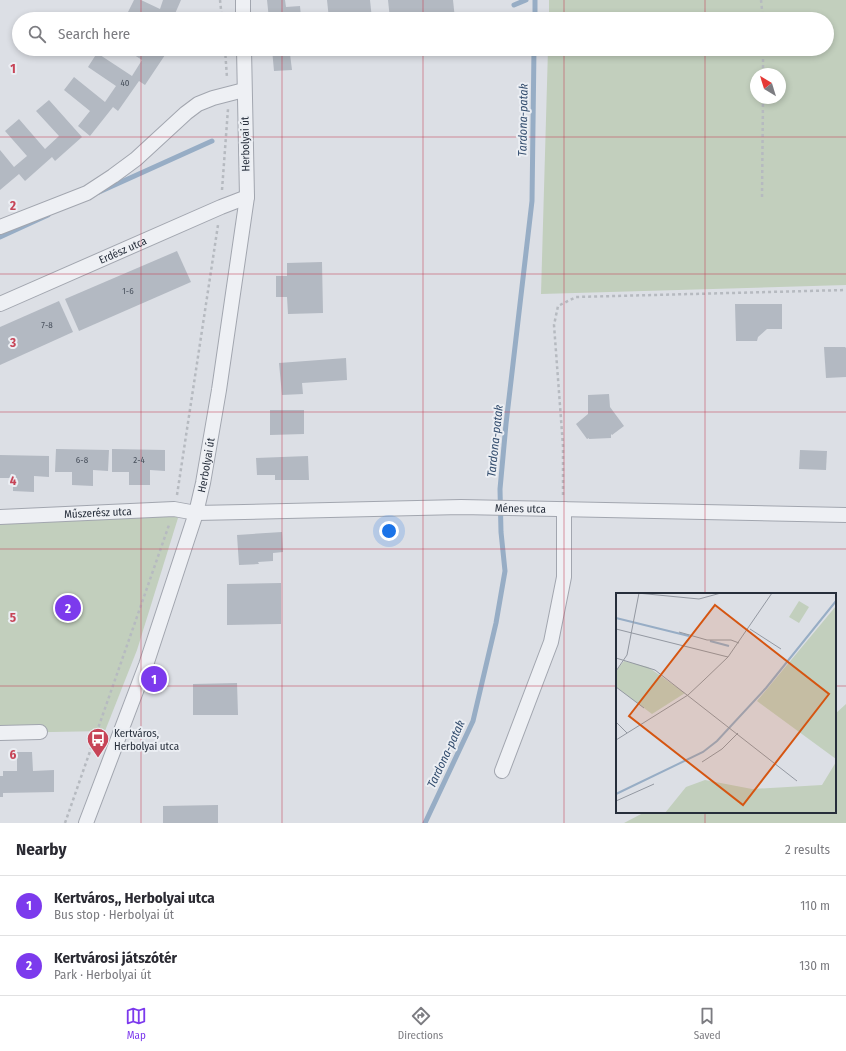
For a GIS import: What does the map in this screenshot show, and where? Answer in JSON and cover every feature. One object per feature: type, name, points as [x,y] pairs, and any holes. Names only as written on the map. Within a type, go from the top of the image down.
[{"type":"street","points":[[243,0],[243,12]]},
{"type":"street","name":"Herbolyai út","points":[[86,823],[146,665],[196,513],[203,483],[219,390],[247,197],[244,56]]},
{"type":"street","points":[[0,227],[87,193],[113,176],[136,158],[198,104],[213,98],[244,90]]},
{"type":"street","name":"Erdész utca","points":[[0,304],[247,197]]},
{"type":"street","name":"Ménes utca","points":[[196,513],[422,508],[512,508],[846,515]]},
{"type":"street","name":"Műszerész utca","points":[[0,517],[174,509],[196,513]]},
{"type":"street","points":[[502,771],[551,642],[564,577],[564,509]]},
{"type":"street","points":[[0,733],[40,732]]},
{"type":"path","points":[[220,0],[221,12]]},
{"type":"path","points":[[761,0],[762,12]]},
{"type":"path","points":[[64,823],[174,509],[221,207],[229,94],[226,56]]},
{"type":"path","points":[[763,56],[763,68]]},
{"type":"path","points":[[762,197],[763,104]]},
{"type":"path","points":[[564,509],[562,446],[554,324],[558,306],[576,297],[846,290]]},
{"type":"green space","points":[[549,0],[846,0],[846,285],[541,294],[548,56],[834,56],[834,12],[549,12]]},
{"type":"green space","points":[[168,510],[178,518],[137,650],[105,731],[0,733],[0,516]]},
{"type":"green space","points":[[846,704],[846,823],[624,823],[643,813],[836,813],[836,713]]},
{"type":"building","points":[[134,0],[141,0],[160,9],[163,0],[181,0],[176,12],[128,12]]},
{"type":"building","points":[[267,0],[285,0],[286,7],[300,6],[301,12],[268,12]]},
{"type":"building","points":[[327,0],[370,0],[371,12],[328,12]]},
{"type":"building","points":[[388,0],[453,0],[454,12],[389,12]]},
{"type":"building","points":[[95,56],[102,56],[132,76],[142,60],[136,56],[164,56],[145,85],[139,81],[118,111],[113,107],[90,136],[78,126],[90,111],[64,90],[74,77],[105,102],[116,86],[88,67]]},
{"type":"building","points":[[273,56],[290,56],[292,70],[274,71]]},
{"type":"building","points":[[49,100],[82,137],[55,161],[52,157],[25,181],[19,174],[0,190],[0,150],[14,167],[27,156],[5,131],[19,119],[45,149],[59,136],[36,111]]},
{"type":"building","points":[[177,251],[191,282],[79,331],[65,299]]},
{"type":"building","points":[[322,262],[323,313],[288,314],[287,297],[276,297],[276,276],[287,276],[287,263]]},
{"type":"building","points":[[59,301],[73,332],[0,365],[0,327]]},
{"type":"building","points":[[735,304],[782,304],[782,329],[767,329],[758,337],[757,341],[736,341]]},
{"type":"building","points":[[824,347],[846,348],[846,377],[826,378]]},
{"type":"building","points":[[346,358],[347,380],[302,383],[303,394],[282,395],[279,363]]},
{"type":"building","points":[[609,394],[610,407],[624,426],[612,435],[611,434],[611,438],[587,439],[576,424],[588,414],[588,395]]},
{"type":"building","points":[[270,410],[304,410],[304,434],[270,435]]},
{"type":"building","points":[[56,449],[109,450],[108,471],[93,470],[93,486],[72,485],[72,472],[55,472]]},
{"type":"building","points":[[112,449],[165,450],[165,471],[150,470],[150,485],[129,485],[129,472],[112,472]]},
{"type":"building","points":[[800,450],[827,451],[826,470],[799,469]]},
{"type":"building","points":[[0,455],[49,456],[49,477],[34,476],[34,492],[13,491],[13,478],[0,478]]},
{"type":"building","points":[[308,456],[309,480],[275,480],[275,475],[257,475],[256,458]]},
{"type":"building","points":[[282,532],[283,552],[273,553],[273,561],[258,562],[259,564],[239,565],[237,535]]},
{"type":"building","points":[[281,583],[281,624],[227,625],[227,584]]},
{"type":"building","points":[[237,683],[238,715],[193,715],[193,684]]},
{"type":"building","points":[[17,752],[32,752],[33,771],[54,770],[54,792],[3,793],[3,797],[0,797],[0,776],[3,776],[3,771],[17,771]]},
{"type":"building","points":[[218,805],[218,823],[163,823],[163,806]]},
{"type":"waterway","points":[[514,5],[526,0]]},
{"type":"waterway","name":"Tardona-patak","points":[[535,0],[535,12]]},
{"type":"waterway","name":"Tardona-patak","points":[[425,823],[473,721],[496,623],[505,571],[501,532],[500,489],[506,424],[532,201],[534,56]]},
{"type":"waterway","points":[[99,192],[212,141]]},
{"type":"waterway","points":[[0,237],[48,215]]},
{"type":"place","name":"Kertvárosi játszótér","points":[[68,608]]},
{"type":"place","name":"Kertváros,, Herbolyai utca","points":[[154,679]]},
{"type":"place","name":"Kertváros, Herbolyai utca","points":[[98,758]]}]
